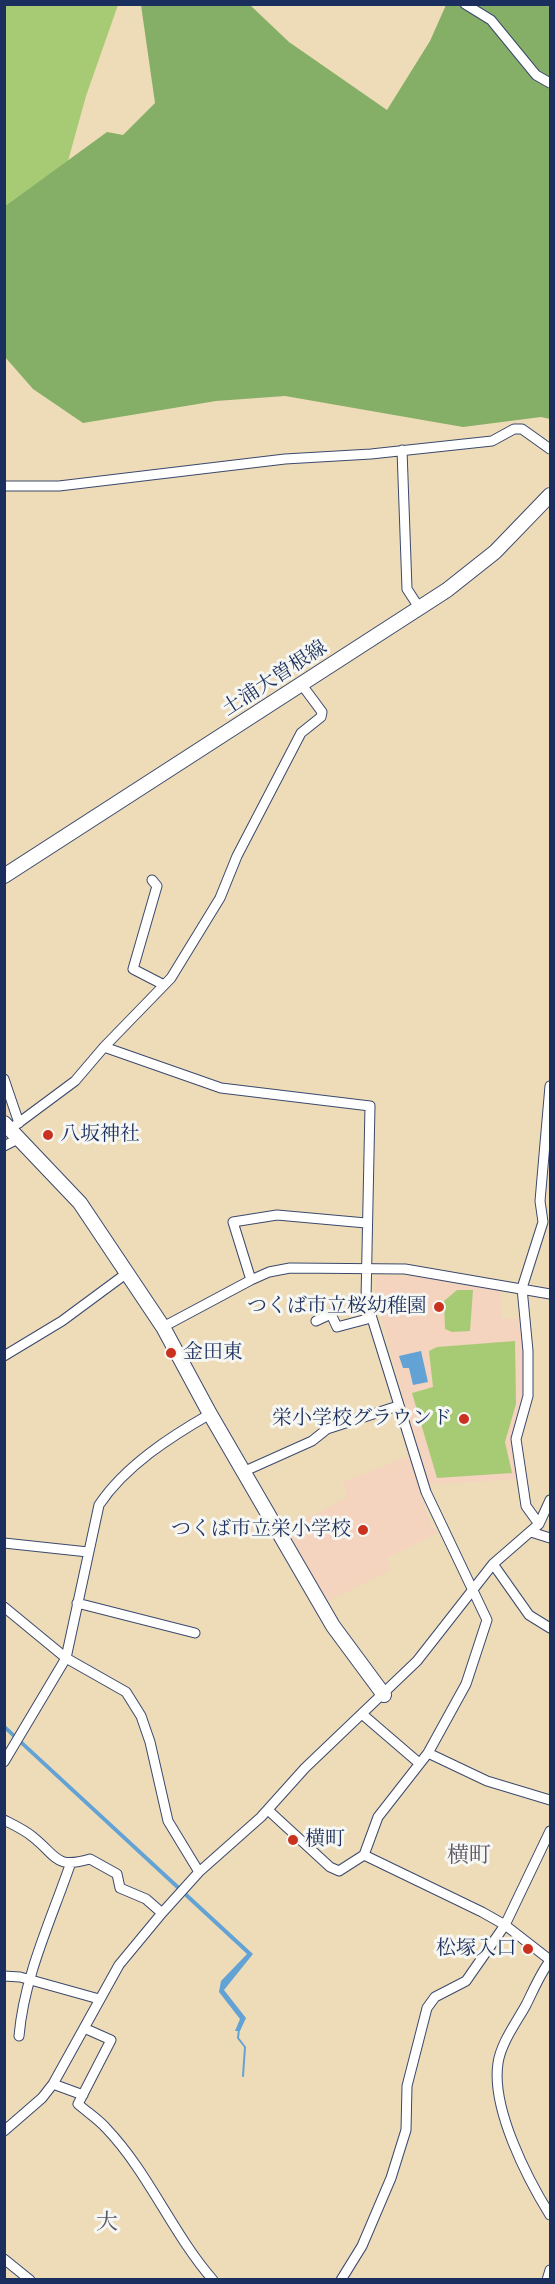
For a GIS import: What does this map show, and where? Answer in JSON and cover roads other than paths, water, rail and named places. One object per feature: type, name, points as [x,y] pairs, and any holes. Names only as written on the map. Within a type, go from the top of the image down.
[{"type":"street","points":[[465,4],[491,20],[536,75],[550,83]]},
{"type":"street","points":[[4,486],[59,486],[285,459],[492,441],[514,429],[522,429],[550,449]]},
{"type":"street","points":[[402,450],[407,589],[420,609]]},
{"type":"street","name":"土浦大曽根線","points":[[4,876],[420,609],[495,552],[550,495]]},
{"type":"street","points":[[4,1146],[13,1129],[75,1081],[177,968],[220,898],[237,856],[301,734],[321,717],[322,712],[302,685]]},
{"type":"street","points":[[152,880],[157,886],[133,969],[164,985]]},
{"type":"street","points":[[104,1047],[221,1088],[370,1106],[366,1299],[426,1492],[487,1620],[466,1684],[428,1753],[378,1816],[364,1855],[339,1871],[330,1867],[268,1810]]},
{"type":"street","points":[[4,1079],[13,1129],[69,1189],[163,1327],[210,1414],[333,1626],[384,1695]]},
{"type":"street","points":[[538,1524],[526,1506],[516,1439],[528,1396],[522,1288],[543,1222],[550,1086]]},
{"type":"street","points":[[251,1280],[233,1222],[277,1215],[366,1223]]},
{"type":"street","points":[[163,1327],[251,1280],[269,1272],[290,1268],[405,1269],[550,1294]]},
{"type":"street","points":[[4,1356],[62,1321],[127,1274]]},
{"type":"street","points":[[316,1321],[330,1314],[337,1327],[371,1318]]},
{"type":"street","points":[[245,1471],[312,1441],[327,1429],[398,1406]]},
{"type":"street","points":[[4,1762],[66,1658],[99,1505],[110,1489],[163,1444],[210,1414]]},
{"type":"street","points":[[4,2131],[42,2098],[53,2084],[119,1965],[162,1913],[199,1872],[268,1810],[305,1768],[417,1661],[493,1564],[538,1524],[550,1500]]},
{"type":"street","points":[[531,1532],[550,1538]]},
{"type":"street","points":[[4,1543],[88,1552]]},
{"type":"street","points":[[493,1564],[529,1615],[550,1628]]},
{"type":"street","points":[[77,1603],[195,1633]]},
{"type":"street","points":[[4,1607],[66,1658],[126,1692],[141,1716],[150,1742],[168,1821],[199,1872]]},
{"type":"street","points":[[362,1714],[419,1763]]},
{"type":"street","points":[[428,1753],[487,1781],[550,1800]]},
{"type":"street","points":[[4,1820],[33,1836],[55,1858],[70,1865],[90,1859],[117,1874],[120,1888],[146,1899],[162,1913]]},
{"type":"street","points":[[341,2280],[362,2246],[391,2178],[406,2130],[407,2086],[427,2008],[435,1997],[466,1981],[505,1925],[550,1831]]},
{"type":"street","points":[[364,1855],[505,1925],[550,1961],[504,2045],[498,2064],[500,2094],[506,2118],[533,2187],[550,2215]]},
{"type":"street","points":[[19,2036],[21,2010],[70,1865]]},
{"type":"street","points":[[4,1976],[30,1980],[99,1999]]},
{"type":"street","points":[[84,2028],[111,2040],[78,2104],[106,2128],[129,2157],[178,2234],[213,2280]]},
{"type":"street","points":[[53,2084],[83,2095]]},
{"type":"street","points":[[4,2259],[30,2280]]},
{"type":"street","points":[[547,2280],[550,2270]]},
{"type":"water","points":[[421,1351],[428,1382],[413,1385],[409,1368],[403,1368],[399,1356]]},
{"type":"water","points":[[4,1724],[253,1954],[224,1990],[246,2018],[240,2031],[235,2031],[240,2019],[219,1992],[221,1981],[247,1954],[5,1730]]},
{"type":"waterway","points":[[239,2029],[238,2038],[245,2047],[243,2076]]},
{"type":"place","name":"八坂神社","points":[[48,1135]]},
{"type":"place","name":"つくば市立桜幼稚園","points":[[439,1307]]},
{"type":"place","name":"金田東","points":[[171,1353]]},
{"type":"place","name":"栄小学校グラウンド","points":[[464,1419]]},
{"type":"place","name":"つくば市立栄小学校","points":[[363,1530]]},
{"type":"place","name":"横町","points":[[293,1840]]},
{"type":"place","name":"松塚入口","points":[[528,1949]]},
{"type":"district","name":"横町","points":[[469,1857]]},
{"type":"district","name":"大","points":[[107,2224]]}]
